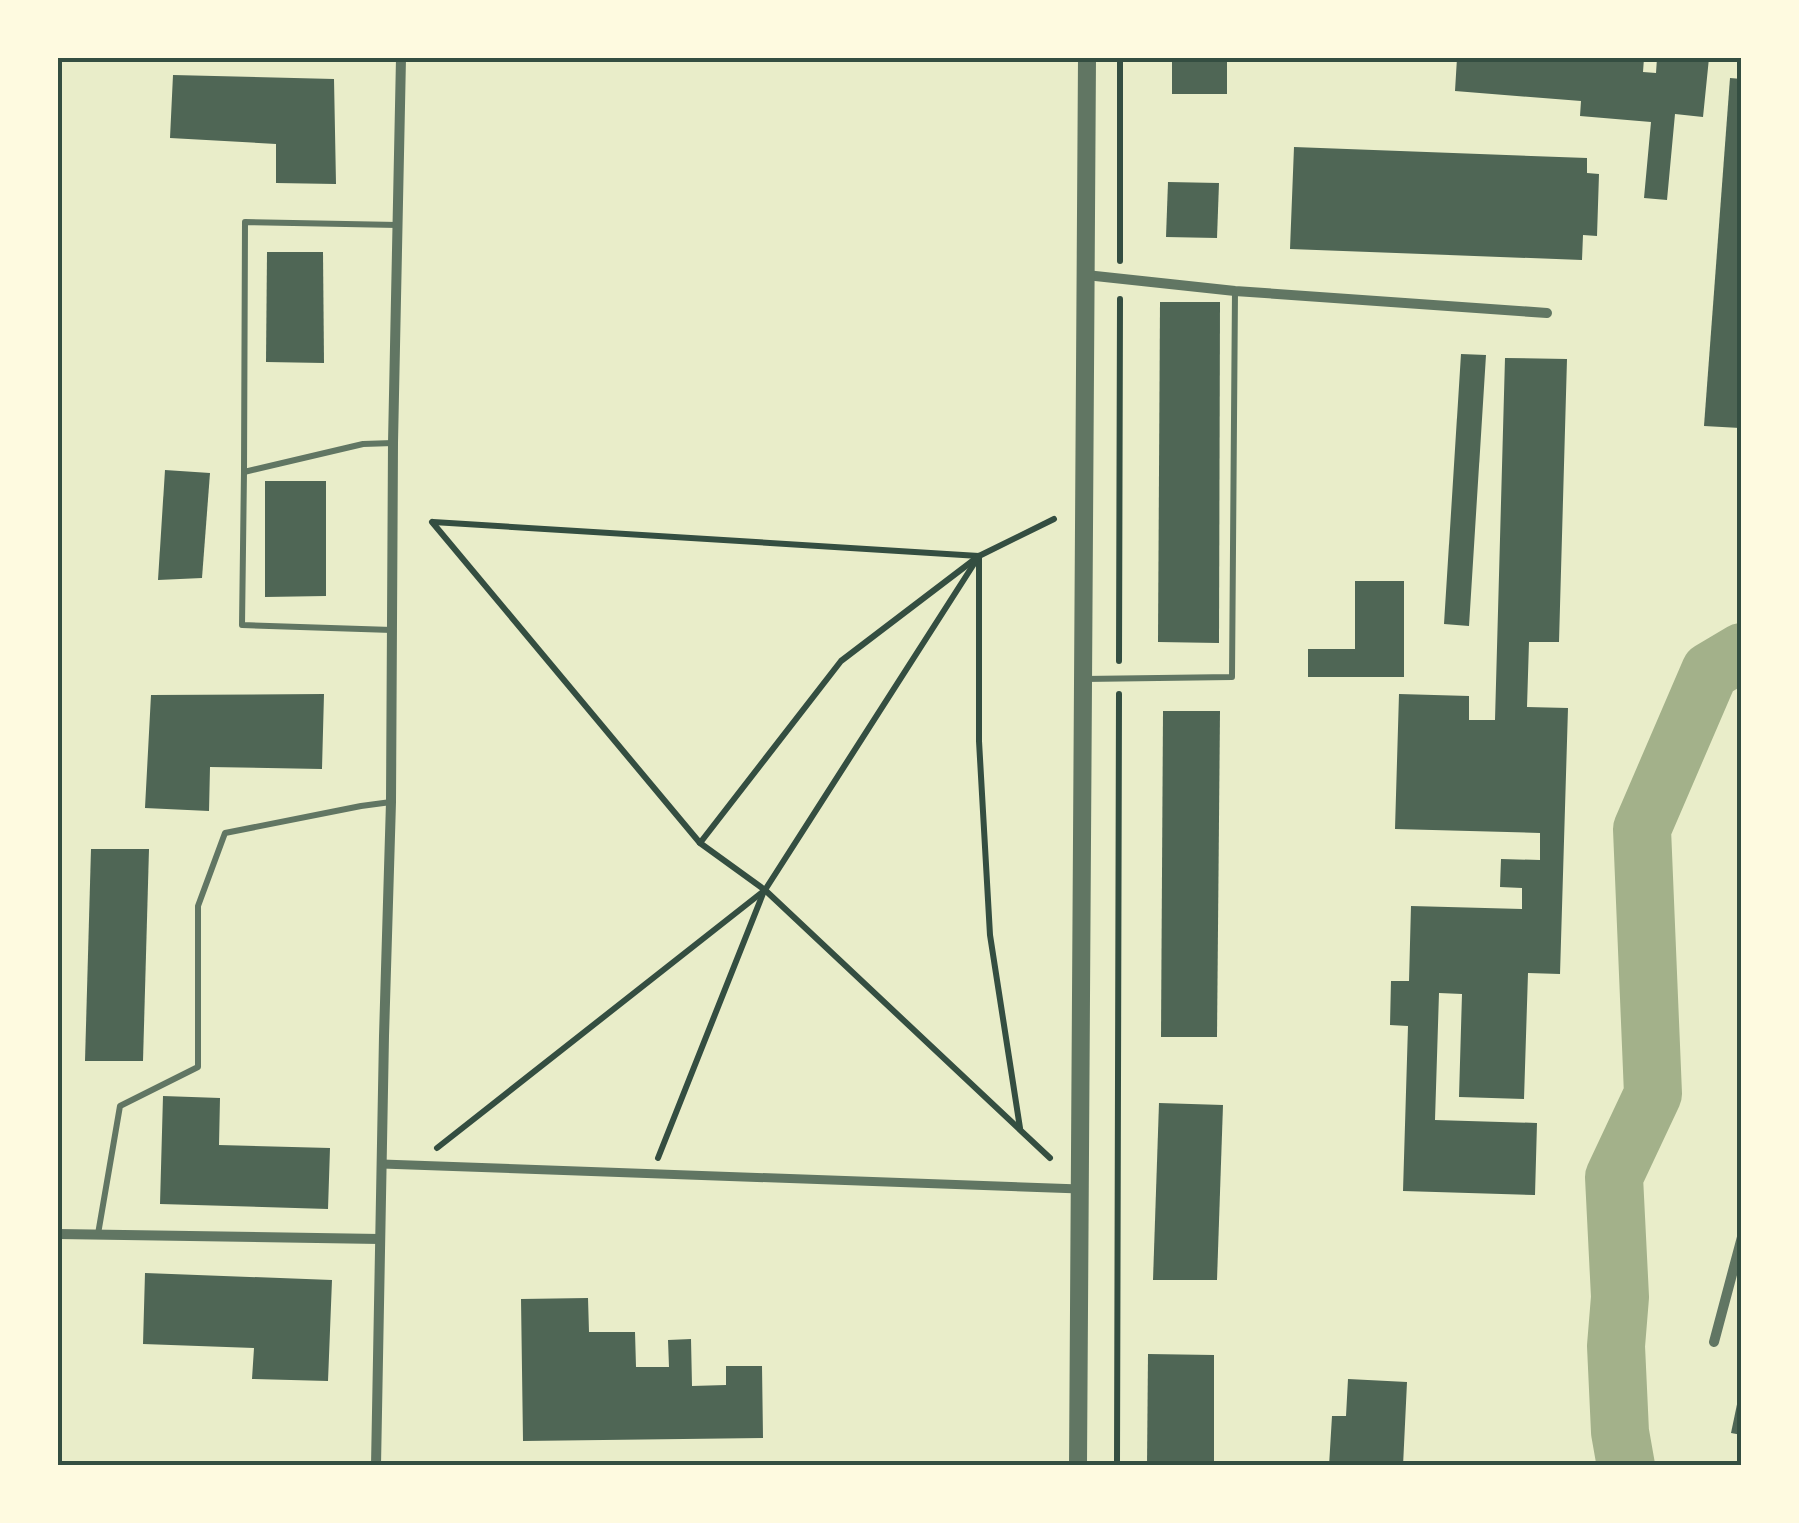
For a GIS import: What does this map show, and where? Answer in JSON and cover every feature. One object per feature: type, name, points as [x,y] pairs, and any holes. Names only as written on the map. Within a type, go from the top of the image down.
[{"type":"street","points":[[376,1466],[391,802],[392,443],[401,58]]},
{"type":"street","points":[[1078,1466],[1087,58]]},
{"type":"street","points":[[1086,275],[1236,291],[1547,313]]},
{"type":"street","points":[[382,1164],[1080,1189]]},
{"type":"street","points":[[58,1234],[380,1239]]},
{"type":"street","points":[[1714,1342],[1742,1237]]},
{"type":"lane","points":[[392,630],[242,625],[245,222],[398,226]]},
{"type":"lane","points":[[1083,679],[1232,677],[1236,291]]},
{"type":"lane","points":[[244,472],[363,444],[392,443]]},
{"type":"lane","points":[[98,1234],[120,1106],[198,1067],[198,906],[225,834],[391,802]]},
{"type":"path","points":[[1117,1466],[1120,58]]},
{"type":"path","points":[[700,843],[840,661],[980,556],[1054,519]]},
{"type":"path","points":[[980,556],[432,522],[700,843],[765,890],[1050,1158]]},
{"type":"path","points":[[652,1174],[765,890],[980,556]]},
{"type":"path","points":[[980,556],[979,742],[990,936],[1020,1129]]},
{"type":"path","points":[[419,1165],[765,890]]},
{"type":"building","points":[[1172,58],[1227,58],[1227,94],[1172,94]]},
{"type":"building","points":[[1457,58],[1644,58],[1643,72],[1656,73],[1657,58],[1709,58],[1703,117],[1675,114],[1667,200],[1644,198],[1651,122],[1580,116],[1581,101],[1455,91]]},
{"type":"building","points":[[173,75],[334,79],[336,184],[276,183],[276,144],[170,138]]},
{"type":"building","points":[[1730,78],[1742,79],[1740,428],[1704,426]]},
{"type":"building","points":[[1294,147],[1587,158],[1587,173],[1599,174],[1597,236],[1583,235],[1582,260],[1290,249]]},
{"type":"building","points":[[1168,182],[1219,183],[1217,238],[1166,237]]},
{"type":"building","points":[[267,252],[323,252],[324,363],[266,362]]},
{"type":"building","points":[[1160,302],[1220,302],[1219,643],[1158,642]]},
{"type":"building","points":[[1461,354],[1486,355],[1469,626],[1444,624]]},
{"type":"building","points":[[1505,358],[1567,359],[1559,642],[1529,642],[1527,707],[1568,708],[1560,974],[1528,973],[1524,1099],[1459,1097],[1462,994],[1439,993],[1435,1120],[1537,1123],[1535,1195],[1403,1191],[1408,1026],[1390,1025],[1391,981],[1409,981],[1411,906],[1522,909],[1522,888],[1500,887],[1501,859],[1540,860],[1540,833],[1395,829],[1399,694],[1469,696],[1469,720],[1495,720]]},
{"type":"building","points":[[165,470],[210,473],[202,578],[158,580]]},
{"type":"building","points":[[265,481],[326,481],[326,596],[265,597]]},
{"type":"building","points":[[1355,581],[1404,581],[1404,677],[1308,677],[1308,649],[1355,649]]},
{"type":"building","points":[[324,694],[322,769],[210,767],[209,811],[145,808],[151,695]]},
{"type":"building","points":[[1163,711],[1220,711],[1217,1037],[1161,1037]]},
{"type":"building","points":[[91,849],[149,849],[143,1061],[85,1061]]},
{"type":"building","points":[[163,1096],[220,1098],[219,1145],[330,1148],[328,1209],[160,1204]]},
{"type":"building","points":[[1159,1103],[1223,1105],[1217,1280],[1153,1280]]},
{"type":"building","points":[[145,1273],[332,1280],[328,1381],[252,1379],[254,1348],[143,1344]]},
{"type":"building","points":[[588,1298],[589,1332],[635,1332],[636,1367],[669,1367],[668,1340],[691,1339],[692,1386],[726,1385],[726,1366],[762,1366],[763,1438],[523,1441],[521,1299]]},
{"type":"building","points":[[1148,1354],[1214,1355],[1214,1466],[1147,1466]]},
{"type":"building","points":[[1348,1379],[1407,1382],[1403,1466],[1329,1466],[1332,1416],[1346,1416]]},
{"type":"building","points":[[1742,1390],[1742,1435],[1731,1433]]},
{"type":"waterway","points":[[1626,1466],[1620,1432],[1616,1346],[1620,1297],[1614,1177],[1653,1094],[1642,829],[1710,671],[1742,652]]}]
